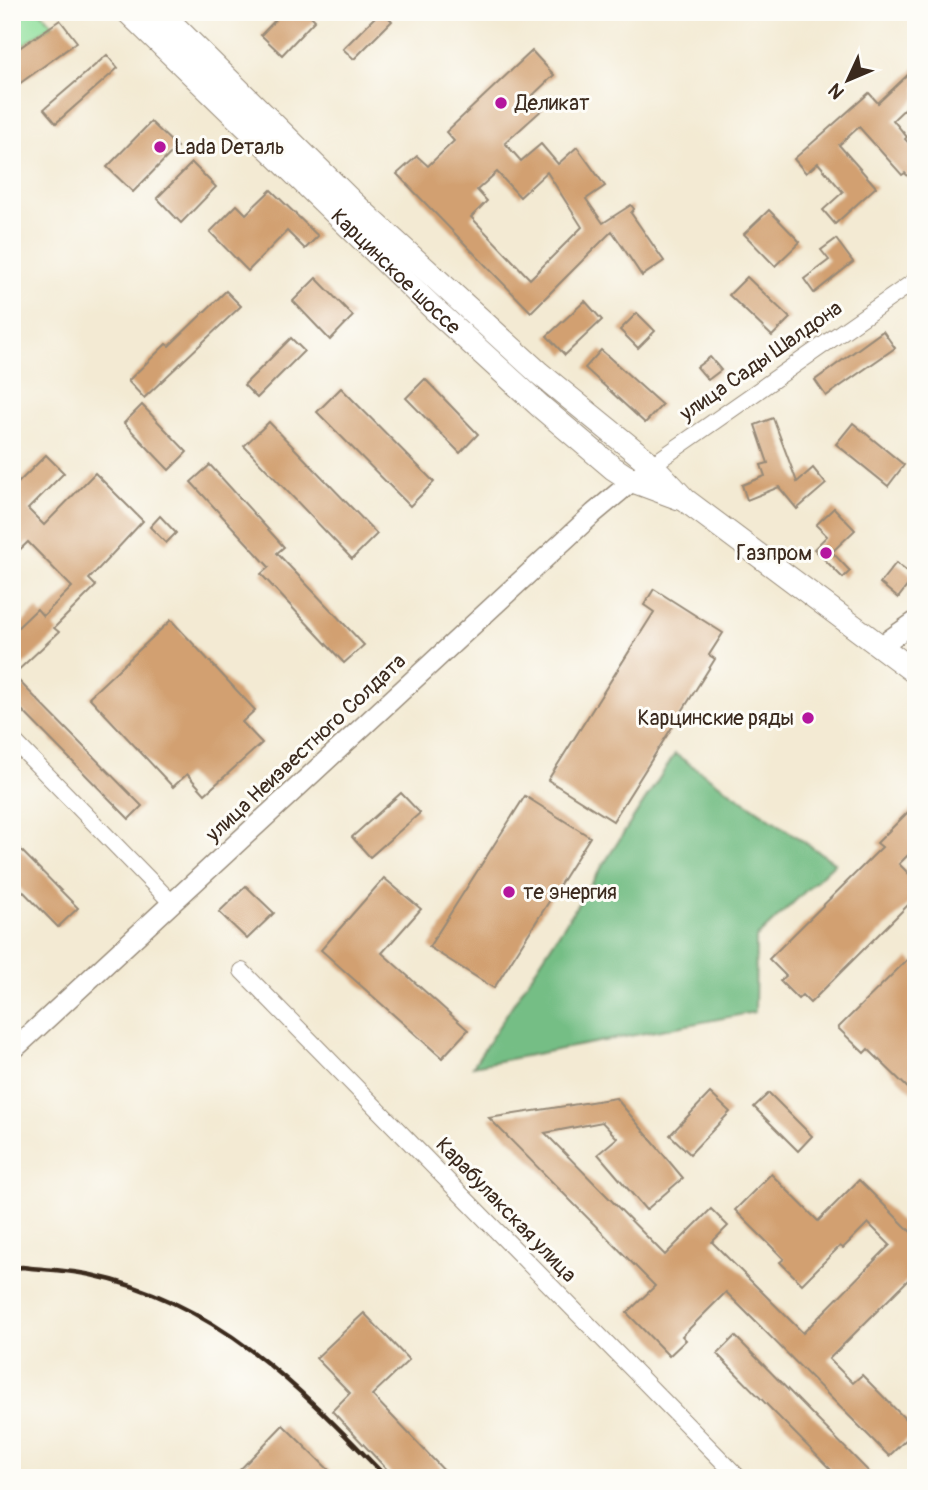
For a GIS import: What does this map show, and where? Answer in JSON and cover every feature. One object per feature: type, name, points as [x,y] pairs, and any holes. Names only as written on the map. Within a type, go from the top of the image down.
[{"type":"main road","name":"Карцинское шоссе","points":[[128,12],[434,309],[541,407],[613,468],[633,481],[685,500]]},
{"type":"main road","name":"Карцинское шоссе","points":[[160,12],[351,201],[539,373],[652,465],[685,500],[916,673]]},
{"type":"street","name":"улица Сады Шалдона","points":[[633,481],[916,280]]},
{"type":"street","name":"улица Неизвестного Солдата","points":[[12,1051],[575,531],[633,481]]},
{"type":"street","points":[[879,647],[916,621]]},
{"type":"street","points":[[12,739],[173,903]]},
{"type":"street","name":"Карабулакская улица","points":[[242,971],[739,1478]]},
{"type":"green space","points":[[12,12],[41,12],[53,24],[12,53]]},
{"type":"green space","points":[[675,754],[835,863],[756,938],[755,1012],[473,1066]]},
{"type":"building","points":[[283,12],[307,12],[315,20],[282,55],[261,35]]},
{"type":"building","points":[[380,12],[392,21],[354,59],[343,49]]},
{"type":"building","points":[[60,20],[77,42],[12,89],[12,53]]},
{"type":"building","points":[[532,51],[554,75],[533,95],[544,108],[505,143],[521,161],[541,144],[558,164],[577,147],[605,186],[586,199],[603,223],[631,205],[634,209],[631,213],[664,261],[642,276],[612,231],[531,312],[397,174],[417,156],[428,166],[454,141],[446,132]],"holes":[[[497,172],[520,197],[547,172],[582,227],[530,279],[471,217],[487,201],[477,190]]]},
{"type":"building","points":[[107,55],[118,68],[56,123],[44,109]]},
{"type":"building","points":[[916,67],[916,98],[893,120],[916,151],[916,185],[905,173],[902,175],[859,127],[839,145],[876,187],[835,224],[823,210],[843,192],[818,163],[806,173],[794,159],[869,93],[878,103]]},
{"type":"building","points":[[151,122],[177,147],[133,192],[107,167]]},
{"type":"building","points":[[192,163],[216,187],[181,223],[157,198]]},
{"type":"building","points":[[271,190],[318,236],[305,249],[287,231],[248,271],[210,232],[237,205],[246,214]]},
{"type":"building","points":[[769,210],[800,242],[775,266],[744,234]]},
{"type":"building","points":[[836,239],[853,262],[814,293],[804,279],[829,260],[821,250]]},
{"type":"building","points":[[747,277],[790,318],[772,336],[729,295]]},
{"type":"building","points":[[316,278],[353,316],[330,340],[293,301]]},
{"type":"building","points":[[226,291],[241,306],[144,398],[128,381]]},
{"type":"building","points":[[585,301],[602,320],[565,355],[547,336]]},
{"type":"building","points":[[637,313],[655,331],[638,348],[620,330]]},
{"type":"building","points":[[883,331],[895,348],[826,396],[815,380]]},
{"type":"building","points":[[291,338],[304,351],[257,398],[244,385]]},
{"type":"building","points":[[601,350],[662,405],[645,423],[585,368]]},
{"type":"building","points":[[710,357],[721,370],[708,380],[697,367]]},
{"type":"building","points":[[425,379],[478,434],[460,453],[406,398]]},
{"type":"building","points":[[341,388],[434,482],[410,506],[317,412]]},
{"type":"building","points":[[142,405],[187,452],[169,470],[124,423]]},
{"type":"building","points":[[773,418],[797,482],[813,468],[826,484],[797,509],[779,487],[747,500],[742,485],[765,476],[761,465],[768,463],[755,425]]},
{"type":"building","points":[[269,422],[377,534],[352,559],[244,446]]},
{"type":"building","points":[[853,423],[904,465],[888,486],[836,444]]},
{"type":"building","points":[[46,455],[64,473],[28,509],[44,525],[95,473],[143,521],[89,579],[96,586],[54,628],[59,632],[13,675],[142,806],[129,819],[12,700],[12,633],[37,609],[43,616],[72,587],[28,542],[12,557],[12,489]]},
{"type":"building","points":[[210,465],[284,547],[277,553],[364,645],[344,663],[261,574],[269,567],[191,482]]},
{"type":"building","points":[[834,508],[855,530],[832,552],[850,571],[843,578],[814,549],[827,536],[816,525]]},
{"type":"building","points":[[160,516],[176,533],[166,543],[150,527]]},
{"type":"building","points":[[896,563],[914,577],[898,598],[880,583]]},
{"type":"building","points":[[654,589],[723,633],[709,655],[715,659],[613,821],[548,780],[654,612],[644,605]]},
{"type":"building","points":[[171,620],[255,710],[242,722],[262,743],[205,794],[187,774],[173,787],[89,697]]},
{"type":"building","points":[[401,793],[420,813],[370,857],[352,837]]},
{"type":"building","name":"те энергия","points":[[525,796],[590,837],[494,988],[429,947]]},
{"type":"building","points":[[916,804],[916,847],[899,864],[916,881],[916,897],[810,1003],[802,995],[798,999],[780,981],[786,976],[769,959],[882,847],[877,843]]},
{"type":"building","points":[[12,841],[78,908],[58,927],[12,880]]},
{"type":"building","points":[[384,878],[421,909],[382,953],[468,1030],[442,1058],[321,950]]},
{"type":"building","points":[[246,886],[274,913],[247,939],[219,912]]},
{"type":"building","points":[[909,958],[916,965],[916,1096],[868,1049],[864,1053],[838,1028]]},
{"type":"building","points":[[710,1093],[730,1112],[690,1154],[670,1135]]},
{"type":"building","points":[[769,1093],[812,1136],[798,1151],[754,1107]]},
{"type":"building","points":[[616,1098],[683,1178],[646,1210],[598,1154],[617,1138],[602,1122],[545,1133],[665,1255],[711,1209],[728,1226],[712,1242],[803,1333],[890,1245],[868,1223],[843,1248],[840,1246],[802,1284],[780,1262],[784,1259],[735,1210],[771,1174],[818,1221],[859,1180],[916,1237],[916,1288],[908,1280],[829,1359],[853,1383],[862,1375],[916,1430],[889,1456],[726,1292],[682,1336],[686,1340],[669,1356],[627,1313],[655,1286],[489,1118]]},
{"type":"building","points":[[364,1313],[409,1360],[372,1395],[451,1478],[395,1478],[332,1411],[350,1393],[316,1358]]},
{"type":"building","points":[[735,1336],[875,1478],[839,1478],[717,1354]]},
{"type":"building","points":[[283,1425],[337,1478],[232,1478]]},
{"type":"railway","points":[[12,1269],[22,1267],[91,1275],[137,1288],[179,1305],[218,1327],[289,1381],[387,1478]]},
{"type":"place","name":"Деликат","points":[[501,103]]},
{"type":"place","name":"Lada Dеталь","points":[[160,147]]},
{"type":"place","name":"Газпром","points":[[826,553]]},
{"type":"place","name":"Карцинские ряды","points":[[808,718]]},
{"type":"place","name":"те энергия","points":[[509,892]]}]
